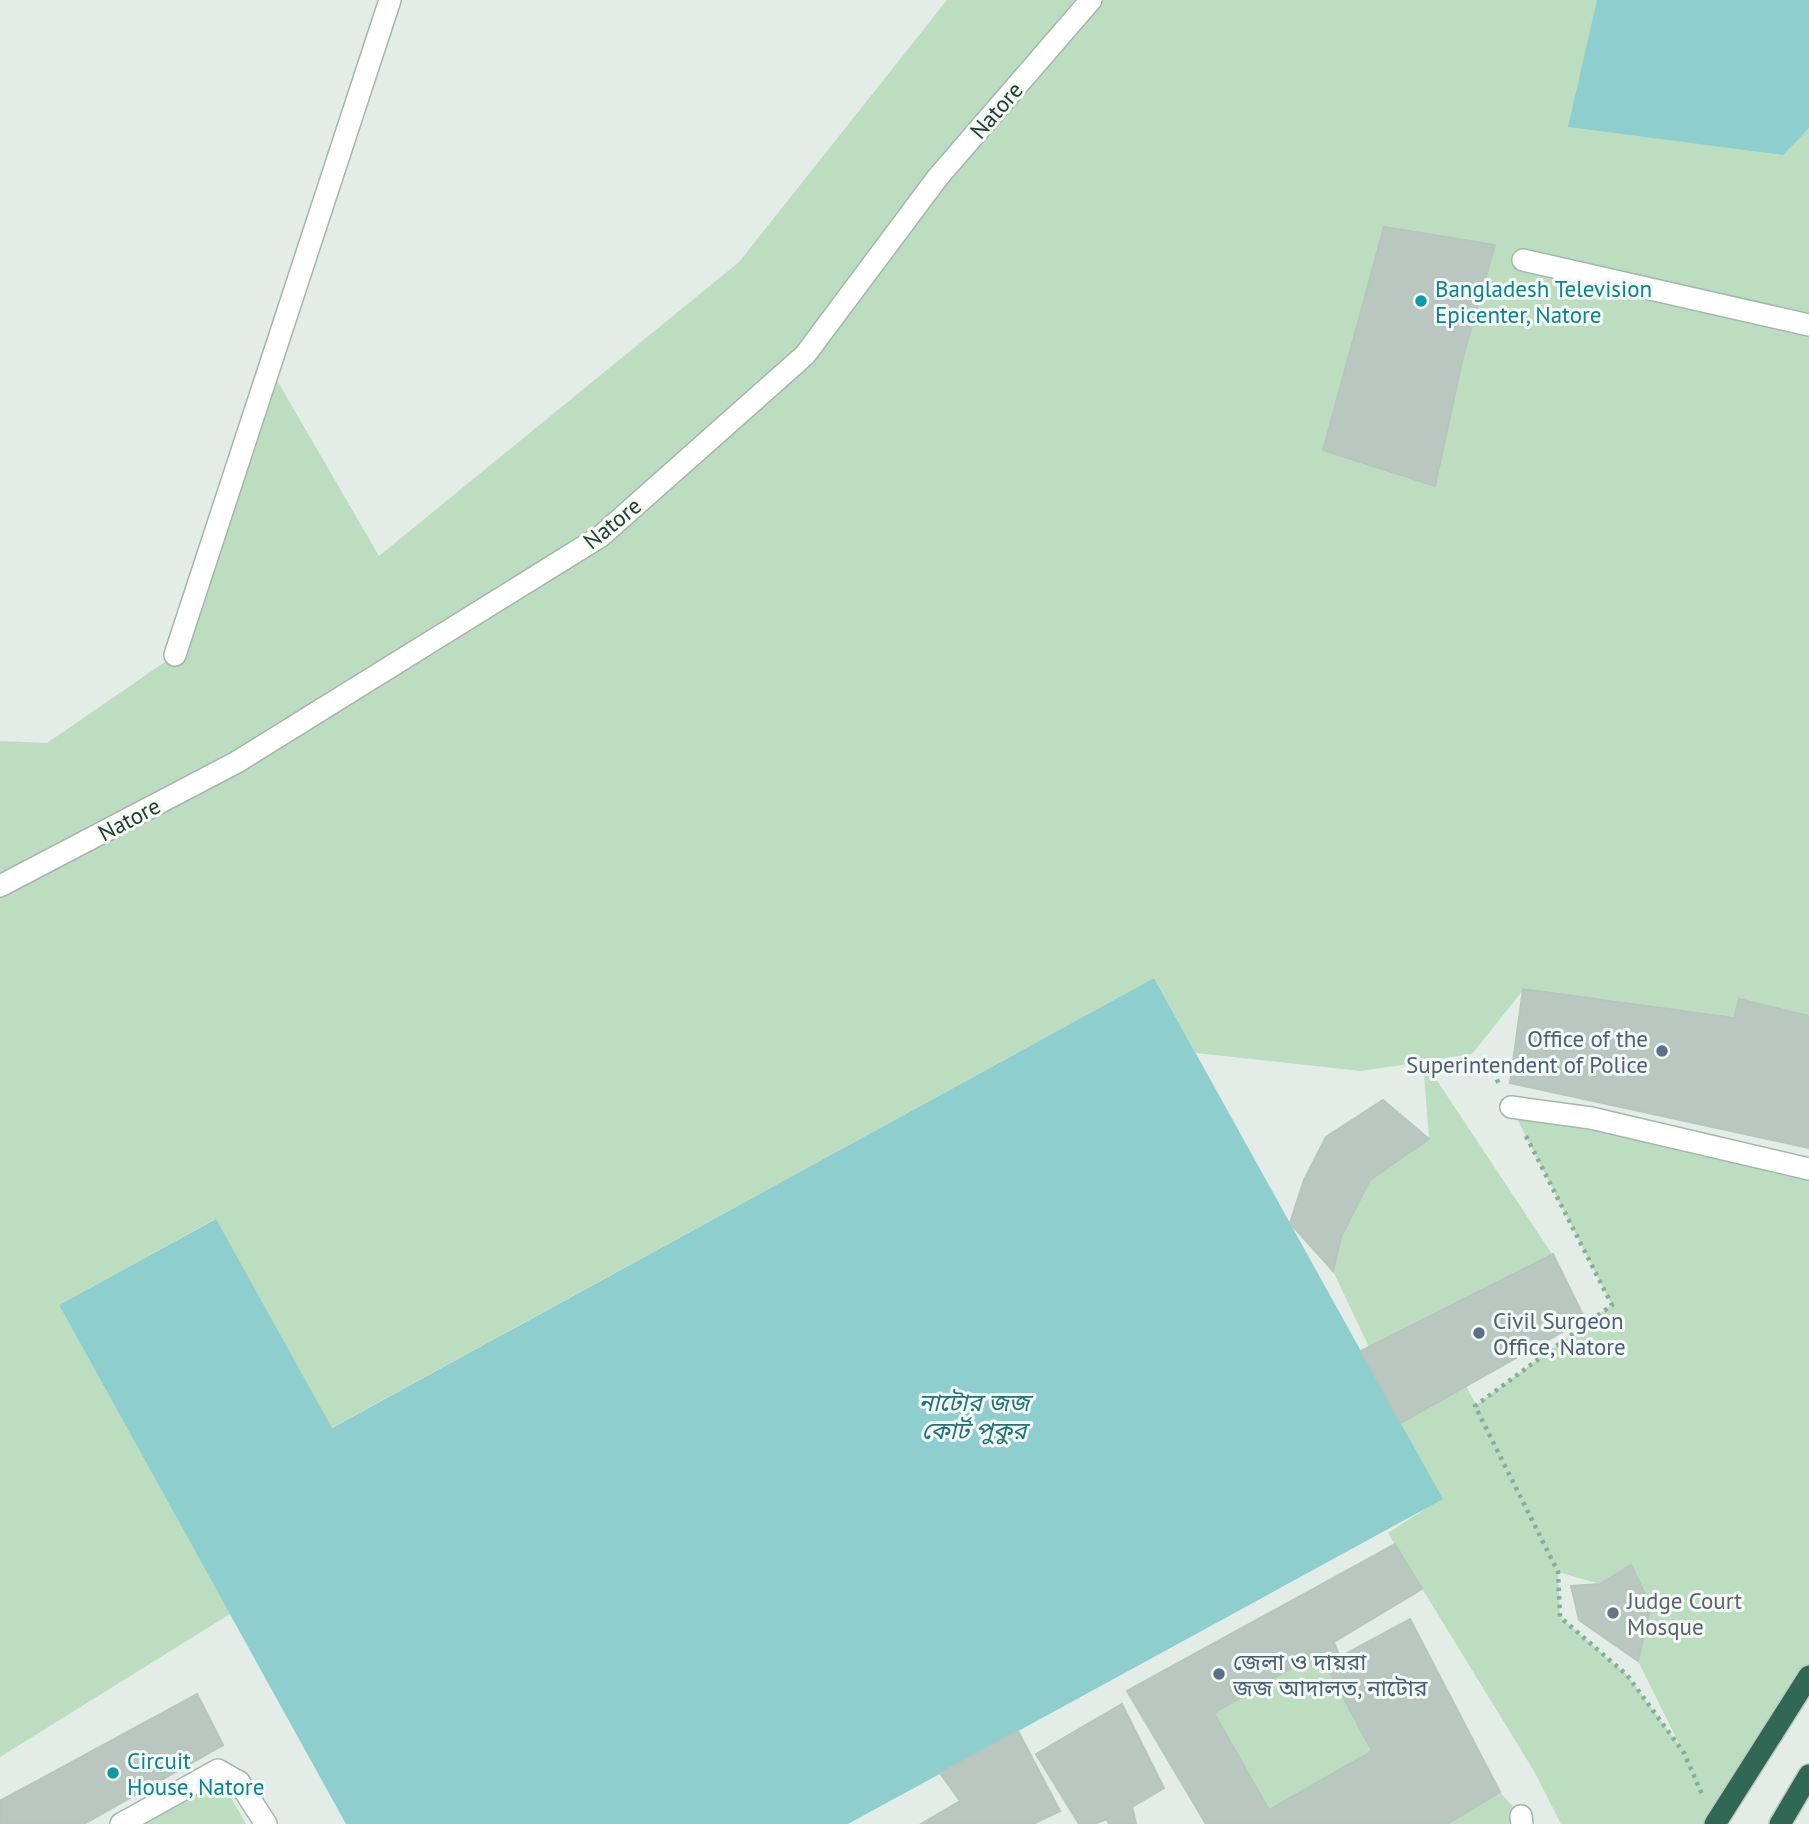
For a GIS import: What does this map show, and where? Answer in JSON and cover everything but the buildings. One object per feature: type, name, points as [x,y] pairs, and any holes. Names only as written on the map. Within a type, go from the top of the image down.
[{"type":"highway","points":[[1716,1824],[1809,1676]]},
{"type":"highway","points":[[1780,1824],[1809,1775]]},
{"type":"street","points":[[175,655],[390,0]]},
{"type":"street","name":"Natore","points":[[0,886],[237,762],[601,536],[805,355],[937,177],[1091,0]]},
{"type":"street","points":[[1523,260],[1809,325]]},
{"type":"street","points":[[1511,1107],[1591,1118],[1809,1169]]},
{"type":"street","points":[[121,1824],[218,1770],[239,1782],[266,1824]]},
{"type":"path","points":[[1493,1072],[1612,1305],[1475,1406],[1558,1572],[1560,1617],[1627,1675],[1684,1753],[1704,1800]]},
{"type":"green space","points":[[947,0],[1809,0],[1809,1016],[1739,1000],[1734,1018],[1524,989],[1472,1054],[1424,1061],[1556,1260],[1369,1347],[1333,1271],[1341,1237],[1370,1180],[1429,1138],[1423,1062],[1360,1071],[1196,1053],[1154,978],[331,1428],[215,1219],[59,1305],[230,1614],[0,1757],[0,741],[47,743],[175,655],[271,370],[379,556],[739,262]]},
{"type":"green space","points":[[1511,1107],[1809,1172],[1809,1676],[1715,1824],[1561,1824],[1534,1771],[1388,1533],[1442,1498],[1401,1423],[1466,1386],[1476,1405],[1612,1305]],"holes":[[[1631,1565],[1651,1606],[1638,1661],[1681,1748],[1627,1675],[1560,1617],[1558,1572],[1600,1584]]]},
{"type":"green space","points":[[1319,1652],[1372,1751],[1269,1810],[1214,1713]]},
{"type":"green space","points":[[221,1780],[246,1824],[136,1824]]},
{"type":"green space","points":[[1500,1792],[1521,1816],[1522,1824],[1447,1824]]},
{"type":"water","points":[[1597,0],[1809,0],[1809,128],[1783,155],[1568,127]]},
{"type":"water","name":"নাটোর জজ কোর্ট পুকুর","points":[[1154,978],[1443,1499],[848,1824],[346,1824],[59,1305],[216,1219],[332,1428]]},
{"type":"place","name":"Bangladesh Television Epicenter, Natore","points":[[1421,301]]},
{"type":"place","name":"Office of the Superintendent of Police","points":[[1662,1051]]},
{"type":"place","name":"Civil Surgeon Office, Natore","points":[[1479,1333]]},
{"type":"place","name":"Judge Court Mosque","points":[[1613,1613]]},
{"type":"place","name":"জেলা ও দায়রা জজ আদালত, নাটোর","points":[[1219,1674]]},
{"type":"place","name":"Circuit House, Natore","points":[[113,1773]]}]
